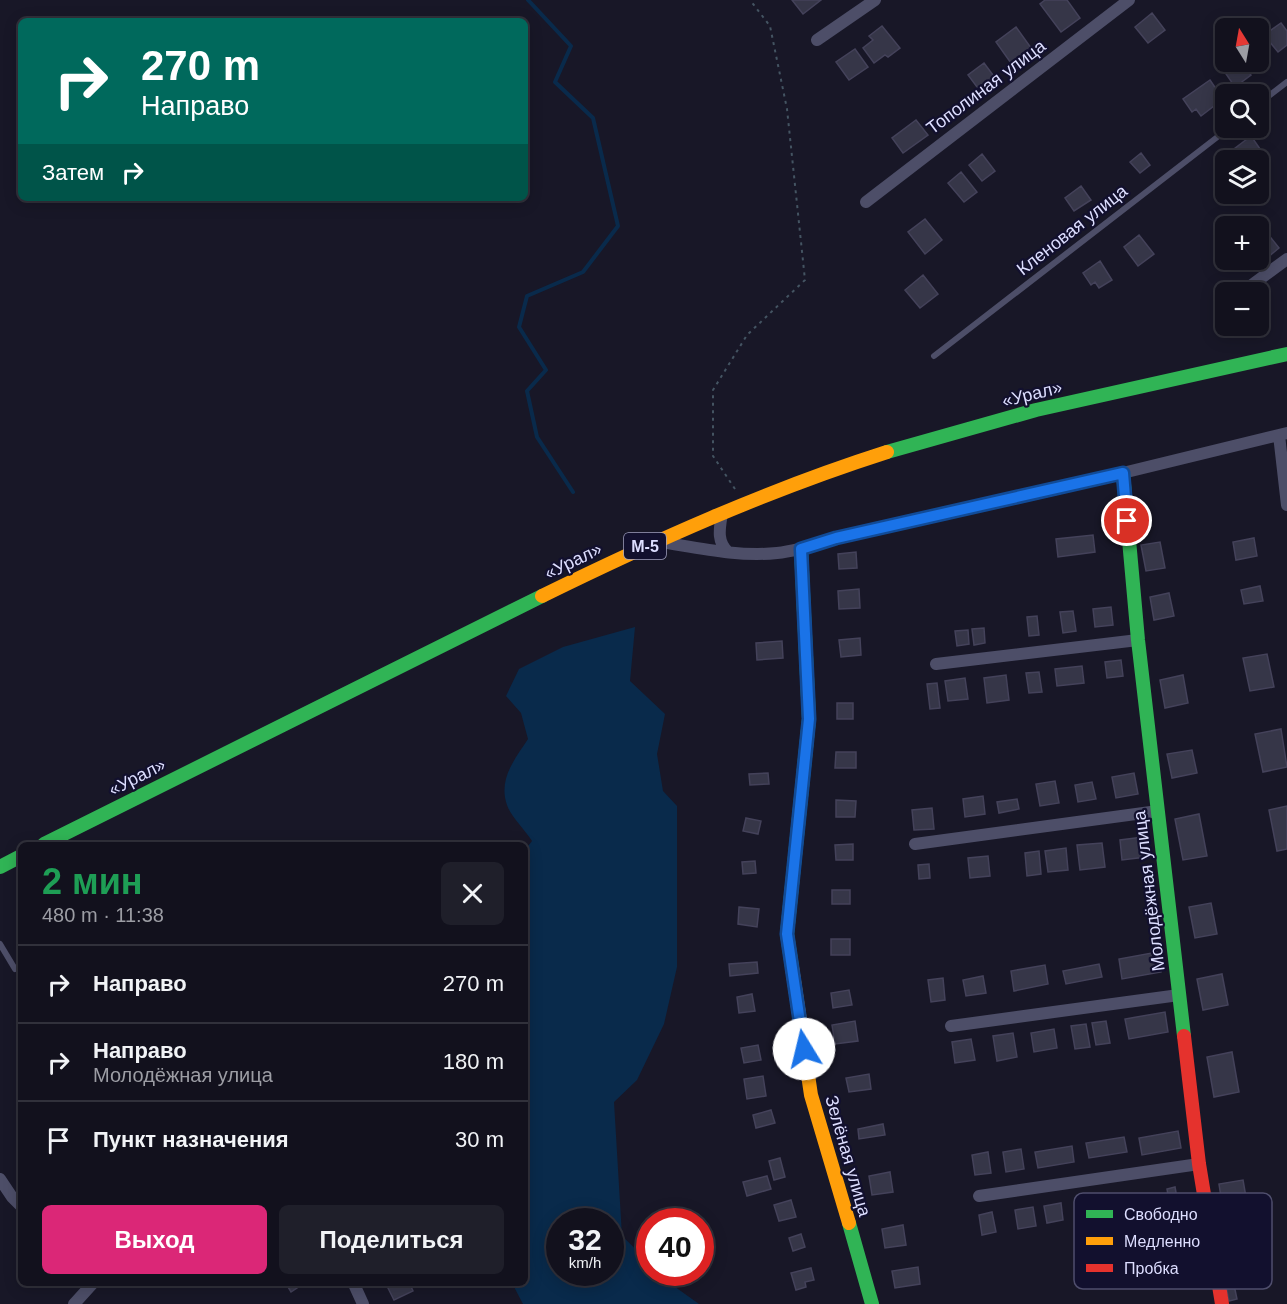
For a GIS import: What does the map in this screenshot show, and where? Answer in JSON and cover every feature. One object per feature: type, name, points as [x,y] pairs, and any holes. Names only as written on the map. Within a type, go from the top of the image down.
[{"type":"main road","name":"«Урал»","points":[[48,842],[382,674],[656,541],[745,503],[861,461],[934,438],[1057,406],[1287,354]]},
{"type":"main road","name":"Молодёжная улица","points":[[1123,473],[1138,640],[1204,1193]]},
{"type":"main road","name":"Зелёная улица","points":[[801,549],[809,719],[787,934],[811,1095],[872,1304]]},
{"type":"main road","points":[[0,867],[18,858]]},
{"type":"main road","name":"Молодёжная улица","points":[[1220,1289],[1222,1304]]},
{"type":"street","points":[[817,40],[875,0]]},
{"type":"street","name":"Тополиная улица","points":[[866,202],[1129,0]]},
{"type":"street","points":[[1256,282],[1287,259]]},
{"type":"street","points":[[656,541],[728,552],[776,553],[801,549],[836,538],[1283,434],[1287,505]]},
{"type":"street","points":[[722,513],[720,540],[728,552]]},
{"type":"street","points":[[936,664],[1138,640]]},
{"type":"street","points":[[915,844],[1158,811]]},
{"type":"street","points":[[951,1026],[1179,995]]},
{"type":"street","points":[[979,1196],[1199,1164]]},
{"type":"street","points":[[0,1179],[18,1203]]},
{"type":"street","points":[[74,1304],[90,1286]]},
{"type":"street","points":[[355,1286],[363,1304]]},
{"type":"lane","points":[[1269,96],[1287,82]]},
{"type":"lane","name":"Кленовая улица","points":[[934,357],[1216,138]]},
{"type":"lane","points":[[0,944],[15,969]]},
{"type":"path","points":[[745,503],[713,456],[713,390],[747,334],[805,280],[787,109],[770,26],[750,0]]},
{"type":"water","points":[[635,627],[630,681],[665,714],[657,754],[663,791],[677,806],[677,967],[664,1024],[637,1080],[614,1102],[620,1208],[546,1208],[546,1286],[624,1286],[624,1238],[636,1249],[636,1286],[675,1286],[699,1304],[523,1304],[514,1286],[528,1286],[528,846],[532,841],[512,814],[505,796],[509,770],[528,739],[521,713],[506,696],[519,669],[563,647]]},
{"type":"building","points":[[792,0],[821,0],[803,14]]},
{"type":"building","points":[[1045,0],[1067,0],[1080,18],[1061,32],[1040,4]]},
{"type":"building","points":[[1152,13],[1165,30],[1148,43],[1135,27]]},
{"type":"building","points":[[1281,23],[1287,31],[1287,45],[1278,52],[1269,41],[1269,31]]},
{"type":"building","points":[[882,26],[900,48],[874,63],[863,48],[873,40],[869,36]]},
{"type":"building","points":[[1016,27],[1034,52],[1013,66],[996,42]]},
{"type":"building","points":[[855,49],[868,67],[849,80],[836,62]]},
{"type":"building","points":[[984,63],[999,83],[983,95],[968,75]]},
{"type":"building","points":[[1249,72],[1251,75],[1239,84],[1233,84],[1226,74]]},
{"type":"building","points":[[1210,80],[1215,87],[1215,105],[1201,116],[1196,109],[1192,112],[1183,99]]},
{"type":"building","points":[[916,120],[928,135],[903,153],[892,138]]},
{"type":"building","points":[[1248,138],[1252,138],[1261,150],[1235,150]]},
{"type":"building","points":[[1141,153],[1150,165],[1140,173],[1130,162]]},
{"type":"building","points":[[982,154],[995,171],[982,181],[969,165]]},
{"type":"building","points":[[961,172],[977,192],[964,202],[948,183]]},
{"type":"building","points":[[1081,186],[1091,200],[1074,211],[1065,198]]},
{"type":"building","points":[[925,219],[942,240],[925,254],[908,232]]},
{"type":"building","points":[[1139,235],[1154,254],[1138,266],[1124,247]]},
{"type":"building","points":[[1269,235],[1279,248],[1269,256]]},
{"type":"building","points":[[1100,261],[1112,280],[1099,288],[1095,282],[1091,285],[1083,273]]},
{"type":"building","points":[[923,275],[938,294],[920,308],[905,290]]},
{"type":"building","points":[[1093,535],[1095,552],[1058,557],[1056,539]]},
{"type":"building","points":[[1254,538],[1257,556],[1236,560],[1233,542]]},
{"type":"building","points":[[1160,542],[1165,568],[1146,571],[1141,545]]},
{"type":"building","points":[[856,552],[857,568],[839,569],[838,554]]},
{"type":"building","points":[[1260,586],[1263,601],[1244,604],[1241,590]]},
{"type":"building","points":[[859,589],[860,608],[839,609],[838,591]]},
{"type":"building","points":[[1169,593],[1174,616],[1154,620],[1150,597]]},
{"type":"building","points":[[1111,607],[1113,625],[1095,627],[1093,609]]},
{"type":"building","points":[[1073,611],[1076,631],[1063,633],[1060,612]]},
{"type":"building","points":[[1037,616],[1039,635],[1029,636],[1027,617]]},
{"type":"building","points":[[984,628],[985,643],[974,645],[972,629]]},
{"type":"building","points":[[968,630],[969,644],[957,646],[955,631]]},
{"type":"building","points":[[860,638],[861,655],[841,657],[839,640]]},
{"type":"building","points":[[782,641],[783,658],[757,660],[756,643]]},
{"type":"building","points":[[1267,654],[1274,687],[1250,691],[1243,658]]},
{"type":"building","points":[[1121,660],[1123,676],[1107,678],[1105,662]]},
{"type":"building","points":[[1082,666],[1084,683],[1057,686],[1055,669]]},
{"type":"building","points":[[1039,672],[1042,692],[1029,693],[1026,673]]},
{"type":"building","points":[[1006,675],[1009,700],[987,703],[984,678]]},
{"type":"building","points":[[1183,675],[1188,703],[1165,708],[1160,680]]},
{"type":"building","points":[[965,678],[968,699],[948,701],[945,681]]},
{"type":"building","points":[[937,683],[940,708],[930,709],[927,684]]},
{"type":"building","points":[[837,703],[853,703],[853,719],[837,719]]},
{"type":"building","points":[[1281,729],[1287,767],[1263,772],[1255,734]]},
{"type":"building","points":[[1192,750],[1197,773],[1172,778],[1167,754]]},
{"type":"building","points":[[836,752],[856,752],[856,768],[835,768]]},
{"type":"building","points":[[768,773],[769,784],[750,785],[749,774]]},
{"type":"building","points":[[1134,773],[1138,794],[1116,798],[1112,777]]},
{"type":"building","points":[[1055,781],[1059,803],[1040,806],[1036,784]]},
{"type":"building","points":[[1092,782],[1096,799],[1078,802],[1075,785]]},
{"type":"building","points":[[983,796],[985,814],[965,817],[963,799]]},
{"type":"building","points":[[1017,799],[1019,809],[999,813],[997,802]]},
{"type":"building","points":[[836,800],[856,801],[855,817],[836,817]]},
{"type":"building","points":[[1287,806],[1287,849],[1277,851],[1269,810]]},
{"type":"building","points":[[932,808],[934,829],[914,830],[912,810]]},
{"type":"building","points":[[1199,814],[1207,856],[1183,860],[1175,819]]},
{"type":"building","points":[[746,818],[761,821],[758,834],[743,831]]},
{"type":"building","points":[[1143,837],[1146,857],[1122,860],[1120,840]]},
{"type":"building","points":[[1102,843],[1105,867],[1080,870],[1077,845]]},
{"type":"building","points":[[853,844],[853,860],[836,860],[835,845]]},
{"type":"building","points":[[1066,848],[1068,870],[1048,872],[1045,851]]},
{"type":"building","points":[[1039,851],[1041,874],[1027,876],[1025,853]]},
{"type":"building","points":[[988,856],[990,876],[970,878],[968,858]]},
{"type":"building","points":[[755,861],[756,873],[743,874],[742,862]]},
{"type":"building","points":[[929,864],[930,878],[919,879],[918,865]]},
{"type":"building","points":[[832,890],[850,890],[850,904],[832,904]]},
{"type":"building","points":[[1211,903],[1217,934],[1195,938],[1189,907]]},
{"type":"building","points":[[739,907],[759,909],[757,927],[738,924]]},
{"type":"building","points":[[831,939],[850,939],[850,955],[831,955]]},
{"type":"building","points":[[1157,952],[1161,972],[1122,979],[1119,959]]},
{"type":"building","points":[[757,962],[758,973],[730,976],[729,964]]},
{"type":"building","points":[[1099,964],[1102,977],[1066,984],[1063,971]]},
{"type":"building","points":[[1045,965],[1048,984],[1014,991],[1011,971]]},
{"type":"building","points":[[1222,974],[1228,1005],[1203,1010],[1197,979]]},
{"type":"building","points":[[983,976],[986,993],[966,996],[963,980]]},
{"type":"building","points":[[943,978],[945,1000],[931,1002],[928,980]]},
{"type":"building","points":[[849,990],[852,1005],[833,1008],[831,993]]},
{"type":"building","points":[[752,994],[755,1011],[739,1013],[737,997]]},
{"type":"building","points":[[1165,1012],[1168,1032],[1129,1039],[1125,1019]]},
{"type":"building","points":[[855,1021],[858,1041],[835,1044],[832,1025]]},
{"type":"building","points":[[1106,1021],[1110,1043],[1096,1045],[1092,1023]]},
{"type":"building","points":[[1086,1024],[1090,1047],[1075,1049],[1071,1026]]},
{"type":"building","points":[[1054,1029],[1057,1048],[1034,1052],[1031,1033]]},
{"type":"building","points":[[1013,1033],[1017,1057],[997,1061],[993,1036]]},
{"type":"building","points":[[971,1039],[975,1060],[955,1063],[952,1042]]},
{"type":"building","points":[[758,1045],[761,1060],[744,1063],[741,1048]]},
{"type":"building","points":[[1232,1052],[1239,1092],[1214,1097],[1207,1057]]},
{"type":"building","points":[[869,1074],[871,1089],[849,1092],[846,1078]]},
{"type":"building","points":[[763,1076],[766,1096],[747,1099],[744,1079]]},
{"type":"building","points":[[771,1110],[775,1123],[756,1128],[753,1115]]},
{"type":"building","points":[[883,1124],[885,1135],[859,1139],[858,1129]]},
{"type":"building","points":[[1178,1131],[1181,1148],[1142,1155],[1139,1138]]},
{"type":"building","points":[[1124,1137],[1127,1152],[1089,1158],[1086,1143]]},
{"type":"building","points":[[1072,1146],[1074,1162],[1038,1168],[1035,1152]]},
{"type":"building","points":[[1021,1149],[1024,1169],[1006,1172],[1003,1152]]},
{"type":"building","points":[[988,1152],[991,1173],[975,1175],[972,1155]]},
{"type":"building","points":[[780,1158],[785,1177],[774,1180],[769,1161]]},
{"type":"building","points":[[890,1172],[893,1192],[872,1195],[869,1176]]},
{"type":"building","points":[[767,1176],[771,1189],[747,1196],[743,1182]]},
{"type":"building","points":[[1243,1180],[1245,1193],[1220,1193],[1219,1184]]},
{"type":"building","points":[[1175,1187],[1176,1193],[1168,1193],[1167,1189]]},
{"type":"building","points":[[791,1200],[796,1217],[779,1221],[774,1205]]},
{"type":"building","points":[[1061,1203],[1063,1220],[1047,1223],[1044,1206]]},
{"type":"building","points":[[1033,1207],[1036,1226],[1018,1229],[1015,1210]]},
{"type":"building","points":[[992,1212],[996,1232],[982,1235],[979,1215]]},
{"type":"building","points":[[903,1225],[906,1245],[885,1248],[882,1229]]},
{"type":"building","points":[[801,1234],[805,1247],[793,1251],[789,1238]]},
{"type":"building","points":[[918,1267],[920,1284],[895,1288],[892,1271]]},
{"type":"building","points":[[811,1268],[814,1280],[805,1282],[806,1287],[796,1290],[791,1273]]},
{"type":"building","points":[[287,1286],[300,1286],[291,1292]]},
{"type":"building","points":[[387,1286],[411,1286],[413,1291],[394,1300]]},
{"type":"building","points":[[1227,1289],[1235,1289],[1237,1299],[1229,1301]]},
{"type":"waterway","points":[[528,0],[571,46],[555,82],[593,118],[618,226],[583,272],[527,296],[519,327],[546,370],[527,391],[537,437],[573,492]]},
{"type":"traffic: fast","points":[[887,452],[1036,410],[1287,354]]},
{"type":"traffic: fast","points":[[1123,473],[1138,640],[1184,1036]]},
{"type":"traffic: fast","points":[[792,967],[787,934],[809,719],[801,549]]},
{"type":"traffic: fast","points":[[48,842],[542,596]]},
{"type":"traffic: fast","points":[[0,867],[18,858]]},
{"type":"traffic: fast","points":[[849,1223],[872,1304]]},
{"type":"traffic: slow","points":[[542,596],[626,556],[755,500],[887,452]]},
{"type":"traffic: slow","points":[[792,967],[811,1095],[849,1223]]},
{"type":"traffic: jam","points":[[1184,1036],[1204,1193]]},
{"type":"traffic: jam","points":[[1220,1289],[1222,1304]]},
{"type":"route","points":[[804,1049],[787,934],[809,719],[801,549],[836,538],[1123,473],[1127,521]]}]
